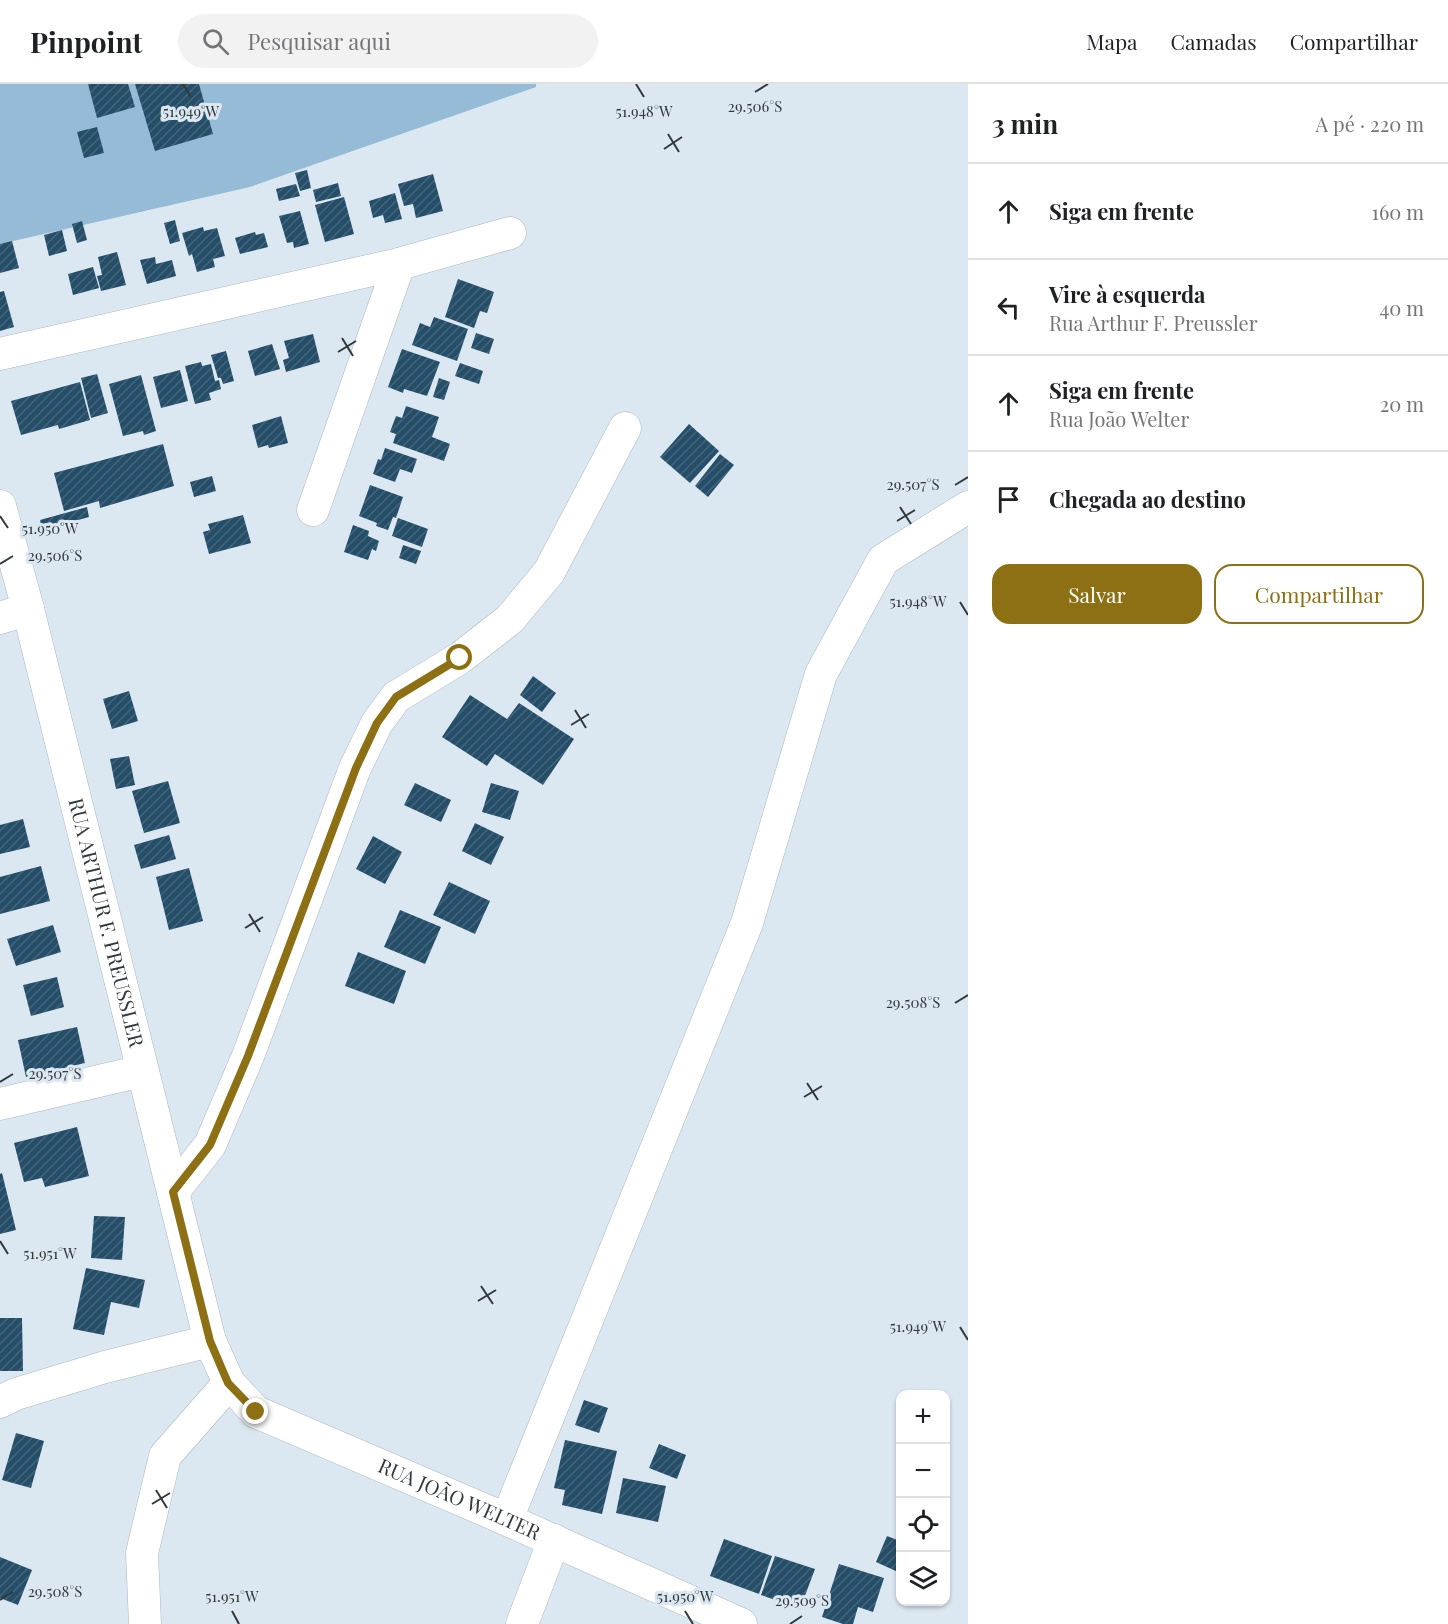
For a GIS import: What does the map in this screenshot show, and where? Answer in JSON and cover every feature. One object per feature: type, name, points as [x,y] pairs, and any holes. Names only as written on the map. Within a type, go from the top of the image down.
[{"type":"street","points":[[0,354],[399,264],[510,233]]},
{"type":"street","points":[[313,510],[399,264]]},
{"type":"street","points":[[173,1192],[210,1145],[248,1056],[356,768],[377,723],[396,697],[460,658],[510,619],[549,572],[626,428]]},
{"type":"street","name":"RUA ARTHUR F. PREUSSLER","points":[[0,506],[14,614],[142,1071],[210,1341]]},
{"type":"street","points":[[507,1519],[747,923],[820,674],[883,560],[968,507]]},
{"type":"street","points":[[0,1104],[142,1071]]},
{"type":"street","points":[[0,1402],[16,1394],[105,1367],[210,1341]]},
{"type":"street","name":"RUA JOÃO WELTER","points":[[210,1341],[228,1383],[256,1412],[507,1519],[741,1624]]},
{"type":"street","points":[[145,1624],[142,1552],[165,1456],[228,1383]]},
{"type":"street","points":[[522,1624],[554,1540]]},
{"type":"shaded area","points":[[0,84],[536,84],[536,87],[250,187],[0,244]]},
{"type":"building","points":[[88,84],[128,84],[135,107],[97,118]]},
{"type":"building","points":[[135,84],[199,84],[213,134],[155,151]]},
{"type":"building","points":[[97,127],[104,153],[84,158],[77,132]]},
{"type":"building","points":[[307,170],[311,188],[300,191],[295,173]]},
{"type":"building","points":[[433,174],[443,211],[416,218],[413,204],[404,206],[398,184]]},
{"type":"building","points":[[338,183],[341,196],[316,202],[313,190]]},
{"type":"building","points":[[296,184],[300,196],[279,201],[276,189]]},
{"type":"building","points":[[395,193],[402,219],[385,223],[383,215],[373,218],[369,201]]},
{"type":"building","points":[[344,197],[354,234],[325,242],[315,205]]},
{"type":"building","points":[[300,211],[309,244],[294,248],[293,242],[287,243],[279,216]]},
{"type":"building","points":[[175,220],[180,241],[170,244],[164,223]]},
{"type":"building","points":[[82,221],[87,240],[77,243],[72,224]]},
{"type":"building","points":[[203,227],[204,231],[217,228],[225,256],[213,259],[215,267],[197,272],[182,233]]},
{"type":"building","points":[[62,230],[67,251],[49,256],[44,235]]},
{"type":"building","points":[[255,232],[256,235],[264,233],[268,247],[240,254],[235,238]]},
{"type":"building","points":[[12,241],[19,268],[0,273],[0,244]]},
{"type":"building","points":[[117,252],[126,285],[101,291],[97,276],[102,275],[98,257]]},
{"type":"building","points":[[155,257],[156,264],[172,260],[176,276],[147,284],[140,260]]},
{"type":"building","points":[[93,267],[99,288],[73,295],[68,274]]},
{"type":"building","points":[[458,279],[494,292],[487,313],[480,311],[474,328],[445,317]]},
{"type":"building","points":[[4,291],[14,327],[0,331],[0,292]]},
{"type":"building","points":[[434,317],[468,329],[457,361],[412,345],[420,323],[430,327]]},
{"type":"building","points":[[476,333],[494,339],[489,354],[471,348]]},
{"type":"building","points":[[313,334],[320,362],[286,372],[283,360],[289,358],[284,341]]},
{"type":"building","points":[[272,344],[280,369],[255,376],[248,351]]},
{"type":"building","points":[[402,349],[440,362],[427,396],[404,389],[403,393],[388,387]]},
{"type":"building","points":[[226,351],[234,381],[223,384],[221,378],[218,378],[211,355]]},
{"type":"building","points":[[201,362],[202,366],[211,364],[215,381],[219,380],[221,389],[209,393],[211,400],[195,404],[185,366]]},
{"type":"building","points":[[460,363],[483,371],[479,384],[455,376]]},
{"type":"building","points":[[180,370],[188,401],[161,408],[153,377]]},
{"type":"building","points":[[97,374],[108,413],[91,418],[81,378]]},
{"type":"building","points":[[141,375],[156,431],[144,435],[143,431],[123,436],[109,384]]},
{"type":"building","points":[[439,378],[450,382],[444,400],[433,397]]},
{"type":"building","points":[[80,382],[90,420],[59,429],[58,425],[21,435],[11,401]]},
{"type":"building","points":[[406,406],[439,417],[432,437],[450,444],[444,461],[393,443],[396,434],[390,432],[396,416],[402,418]]},
{"type":"building","points":[[281,416],[288,443],[269,448],[268,445],[258,448],[252,425]]},
{"type":"building","points":[[689,424],[719,451],[690,483],[660,457]]},
{"type":"building","points":[[163,444],[174,486],[100,508],[99,501],[64,511],[54,473]]},
{"type":"building","points":[[385,448],[417,459],[412,473],[400,469],[395,482],[373,474]]},
{"type":"building","points":[[720,454],[734,465],[708,497],[695,486]]},
{"type":"building","points":[[212,476],[216,491],[194,497],[190,482]]},
{"type":"building","points":[[370,485],[403,497],[396,518],[393,517],[388,530],[359,516]]},
{"type":"building","points":[[87,507],[89,517],[42,530],[40,520]]},
{"type":"building","points":[[243,515],[251,543],[209,554],[203,532],[210,530],[208,524]]},
{"type":"building","points":[[398,518],[428,529],[422,547],[392,536]]},
{"type":"building","points":[[353,525],[369,531],[368,536],[379,541],[376,551],[372,549],[368,560],[344,552]]},
{"type":"building","points":[[403,545],[421,551],[416,564],[399,558]]},
{"type":"building","points":[[533,676],[556,693],[542,712],[520,695]]},
{"type":"building","points":[[129,691],[138,721],[112,729],[103,699]]},
{"type":"building","points":[[470,695],[507,719],[519,703],[574,739],[543,785],[495,754],[487,766],[442,737]]},
{"type":"building","points":[[129,756],[135,785],[116,789],[110,759]]},
{"type":"building","points":[[168,781],[180,823],[144,833],[132,791]]},
{"type":"building","points":[[415,783],[451,800],[441,822],[404,805]]},
{"type":"building","points":[[491,783],[519,791],[510,820],[482,812]]},
{"type":"building","points":[[23,819],[30,847],[0,854],[0,825]]},
{"type":"building","points":[[475,823],[504,837],[491,865],[462,851]]},
{"type":"building","points":[[169,835],[176,859],[141,869],[134,845]]},
{"type":"building","points":[[373,836],[402,852],[385,884],[356,869]]},
{"type":"building","points":[[41,866],[50,901],[0,914],[0,877]]},
{"type":"building","points":[[189,868],[203,921],[169,930],[156,877]]},
{"type":"building","points":[[449,882],[490,901],[475,934],[433,915]]},
{"type":"building","points":[[400,910],[441,927],[425,964],[384,947]]},
{"type":"building","points":[[53,925],[61,952],[16,966],[7,939]]},
{"type":"building","points":[[358,952],[406,971],[394,1004],[345,986]]},
{"type":"building","points":[[57,977],[64,1007],[31,1016],[23,985]]},
{"type":"building","points":[[77,1027],[85,1063],[26,1077],[18,1040]]},
{"type":"building","points":[[77,1127],[89,1176],[45,1187],[42,1178],[24,1182],[14,1143]]},
{"type":"building","points":[[2,1173],[16,1230],[0,1234],[0,1174]]},
{"type":"building","points":[[94,1216],[125,1217],[122,1260],[91,1258]]},
{"type":"building","points":[[86,1268],[145,1280],[139,1308],[111,1302],[104,1335],[73,1329]]},
{"type":"building","points":[[0,1318],[22,1318],[23,1371],[0,1371]]},
{"type":"building","points":[[584,1400],[608,1408],[599,1433],[575,1425]]},
{"type":"building","points":[[16,1433],[44,1441],[31,1488],[2,1480]]},
{"type":"building","points":[[565,1440],[617,1451],[602,1514],[562,1505],[565,1490],[554,1488]]},
{"type":"building","points":[[659,1444],[686,1455],[677,1479],[649,1468]]},
{"type":"building","points":[[623,1478],[666,1486],[658,1522],[616,1513]]},
{"type":"building","points":[[887,1536],[896,1539],[896,1571],[876,1562]]},
{"type":"building","points":[[724,1539],[772,1556],[759,1594],[710,1576]]},
{"type":"building","points":[[775,1556],[815,1569],[800,1609],[761,1595]]},
{"type":"building","points":[[0,1557],[32,1570],[18,1605],[0,1598]]},
{"type":"building","points":[[839,1564],[884,1578],[873,1612],[858,1607],[853,1624],[843,1624],[822,1617]]},
{"type":"route","points":[[256,1412],[228,1383],[210,1341],[173,1192],[210,1145],[248,1056],[356,768],[377,723],[396,697],[460,658]]}]
